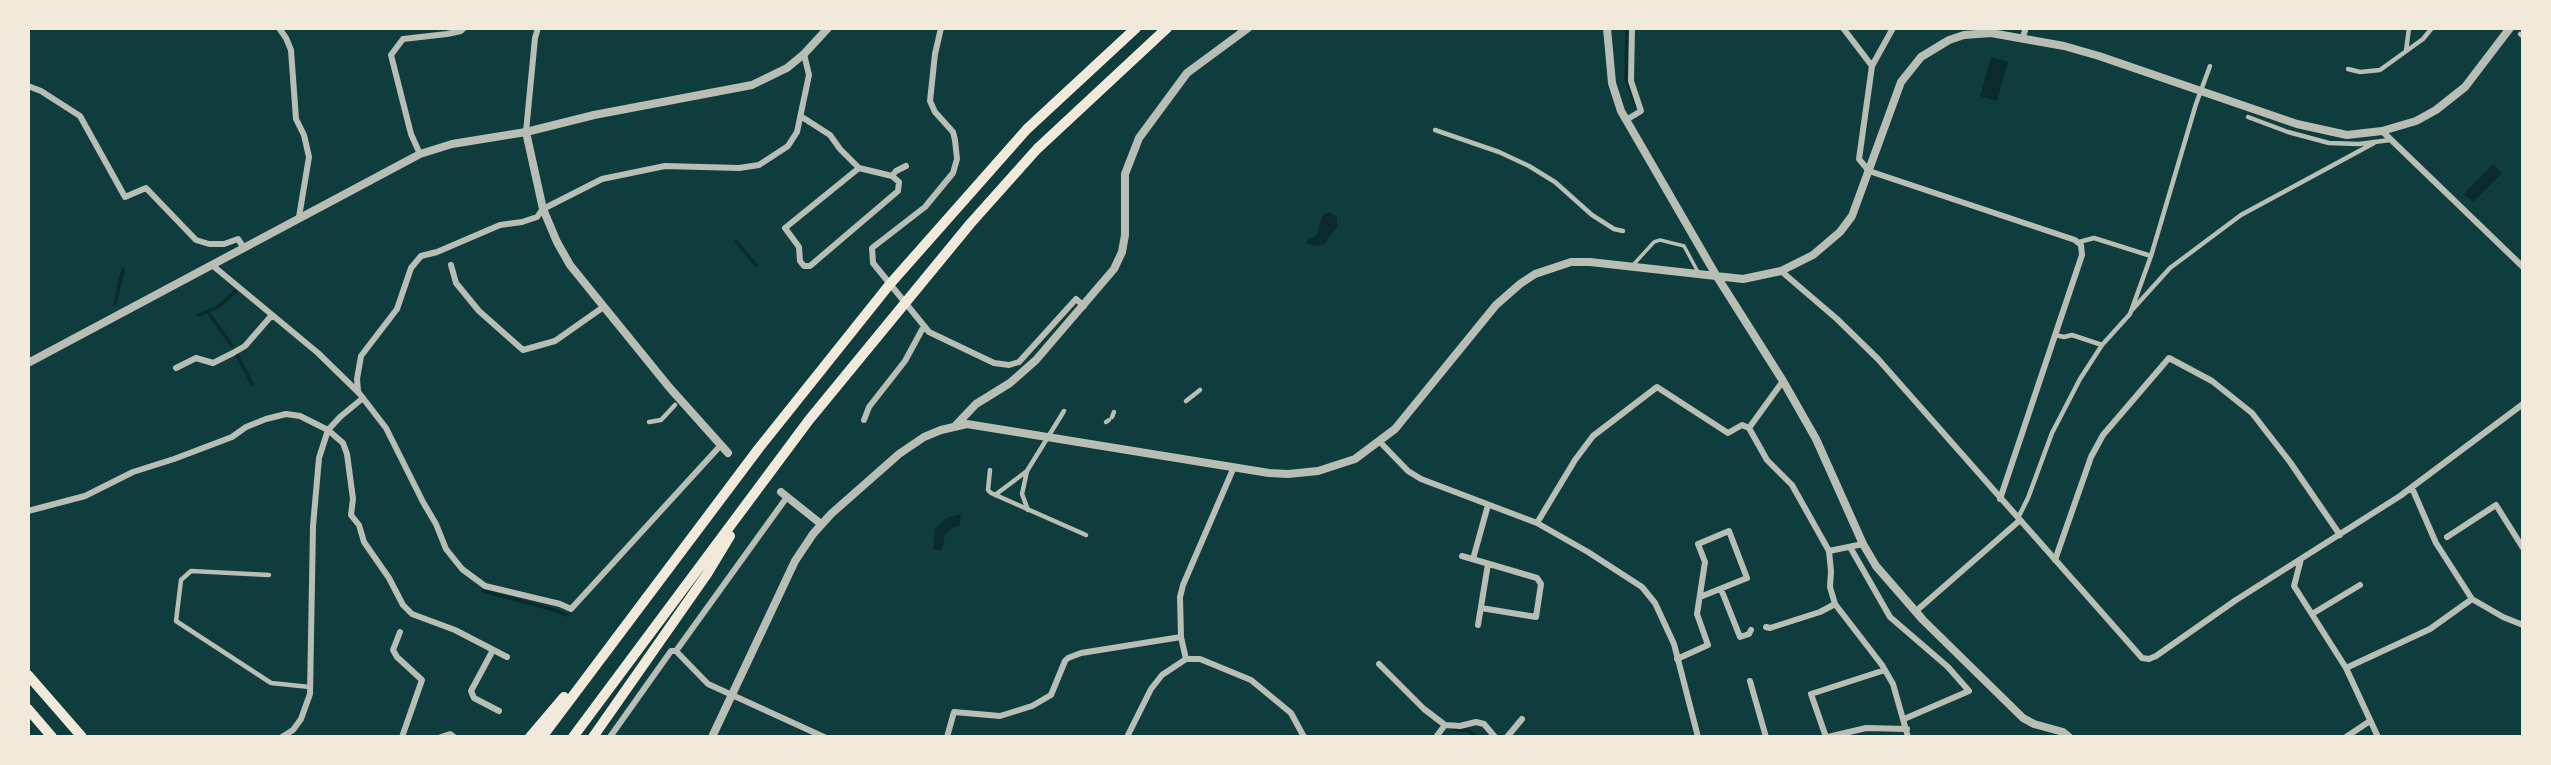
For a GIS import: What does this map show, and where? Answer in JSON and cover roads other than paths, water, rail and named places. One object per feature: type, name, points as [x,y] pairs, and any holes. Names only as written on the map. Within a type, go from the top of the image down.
[{"type":"highway","points":[[542,737],[783,416],[952,212],[1027,129],[1136,28]]},
{"type":"highway","points":[[573,737],[809,420],[872,342],[1009,180],[1095,93],[1167,28]]},
{"type":"highway","points":[[593,737],[707,574],[758,488]]},
{"type":"highway","points":[[530,737],[633,615]]},
{"type":"main road","points":[[28,675],[82,737]]},
{"type":"main road","points":[[28,709],[52,737]]},
{"type":"street","points":[[279,28],[291,50],[296,119],[304,135],[309,157],[299,218]]},
{"type":"street","points":[[419,154],[411,134],[391,55],[404,39],[461,32],[464,28]]},
{"type":"street","points":[[538,28],[526,132],[543,209],[557,242],[570,265],[602,308],[728,453]]},
{"type":"street","points":[[28,363],[419,154],[452,144],[526,132],[594,115],[752,85],[788,68],[828,28]]},
{"type":"street","points":[[941,28],[935,54],[930,102],[935,112],[953,132],[957,159],[953,173],[925,207],[872,248],[873,263],[934,336],[995,363],[1009,365],[1018,362],[1076,299],[1084,306]]},
{"type":"street","points":[[956,425],[976,404],[1022,373],[1114,269],[1122,252],[1125,235],[1125,174],[1139,138],[1187,74],[1248,28]]},
{"type":"street","points":[[1607,28],[1612,83],[1626,120],[1816,439],[1863,544],[1876,566],[1915,612],[2023,718],[2063,732],[2068,737]]},
{"type":"street","points":[[1626,120],[1641,111],[1631,81],[1632,28]]},
{"type":"street","points":[[1843,28],[1872,66]]},
{"type":"street","points":[[1893,28],[1872,66],[1859,159],[1869,171],[2078,242],[2094,238],[2151,257]]},
{"type":"street","points":[[2022,39],[2026,28]]},
{"type":"street","points":[[2406,51],[2409,28]]},
{"type":"street","points":[[2348,69],[2360,72],[2380,69],[2423,39],[2432,28]]},
{"type":"street","points":[[712,737],[795,561],[821,524],[899,454],[924,437],[956,425],[979,426],[1279,474],[1318,471],[1355,459],[1380,442],[1406,418],[1496,305],[1535,274],[1570,262],[1607,262],[1743,279],[1781,271],[1813,255],[1840,232],[1852,216],[1902,82],[1921,57],[1935,46],[1964,35],[1991,33],[2099,56],[2297,124],[2347,135],[2382,131],[2416,121],[2456,96],[2510,28]]},
{"type":"street","points":[[361,396],[357,379],[361,356],[397,309],[411,268],[421,256],[437,252],[500,225],[537,217],[543,209],[602,179],[655,168],[694,165],[738,168],[759,164],[788,146],[797,132],[809,75],[804,54]]},
{"type":"street","points":[[2130,314],[2151,257],[2196,104],[2210,66]]},
{"type":"street","points":[[28,86],[41,91],[80,116],[125,197],[146,188],[196,240],[209,244],[224,244],[238,239],[244,247]]},
{"type":"street","points":[[802,117],[831,135],[840,149],[859,168],[892,176],[899,182],[898,191],[810,266],[804,266],[800,261],[799,247],[785,228],[859,168]]},
{"type":"street","points":[[2248,117],[2315,140],[2342,144],[2391,140]]},
{"type":"street","points":[[1436,130],[1499,152],[1529,166],[1555,182],[1592,215],[1614,229],[1623,231]]},
{"type":"street","points":[[2382,131],[2523,267]]},
{"type":"street","points":[[1915,612],[2018,520],[2053,433],[2080,379],[2102,345],[2170,268],[2241,215],[2374,143]]},
{"type":"street","points":[[892,176],[895,171],[906,166]]},
{"type":"street","points":[[2000,499],[2082,255],[2081,244],[2078,242]]},
{"type":"street","points":[[212,265],[318,353],[361,396],[386,428],[422,502],[436,524],[446,550],[462,569],[485,586],[571,609],[721,445]]},
{"type":"street","points":[[451,265],[456,283],[479,311],[523,350],[555,341],[602,308]]},
{"type":"street","points":[[1781,271],[1878,359],[2137,655],[2149,659],[2412,488],[2523,404]]},
{"type":"street","points":[[176,368],[196,358],[212,363],[233,353],[245,346],[272,315]]},
{"type":"street","points":[[864,420],[869,407],[905,360],[923,325]]},
{"type":"street","points":[[2054,334],[2064,337],[2072,335],[2102,345]]},
{"type":"street","points":[[2055,560],[2097,446],[2118,417],[2169,358],[2212,381],[2252,413],[2290,462],[2340,535]]},
{"type":"street","points":[[1749,428],[1783,381]]},
{"type":"street","points":[[1536,523],[1593,436],[1657,387],[1728,433],[1742,425],[1749,428],[1767,460],[1792,485],[1829,551],[1830,587],[1835,604],[1885,670],[1894,684],[1908,733],[1866,728],[1827,737],[1811,694],[1885,670]]},
{"type":"street","points":[[1186,401],[1200,390]]},
{"type":"street","points":[[283,737],[293,730],[301,719],[307,708],[311,687],[313,516],[318,458],[328,430],[361,396]]},
{"type":"street","points":[[649,422],[661,420],[675,405]]},
{"type":"street","points":[[995,495],[1027,471],[1064,411]]},
{"type":"street","points":[[28,511],[85,496],[133,472],[232,437],[246,427],[266,419],[286,414],[300,416],[328,430],[343,443],[348,454],[353,499],[351,515],[359,525],[364,542],[411,615],[455,630],[507,657]]},
{"type":"street","points":[[1380,442],[1408,471],[1421,479],[1536,523],[1642,587],[1655,603],[1674,644],[1698,737]]},
{"type":"street","points":[[1186,659],[1181,637],[1180,597],[1183,585],[1234,467]]},
{"type":"street","points":[[990,470],[988,490],[995,495],[1086,535]]},
{"type":"street","points":[[1027,471],[1022,494],[1028,510]]},
{"type":"street","points":[[2412,488],[2437,542],[2472,599],[2523,625]]},
{"type":"street","points":[[610,737],[671,651],[676,651],[784,495],[821,524]]},
{"type":"street","points":[[1473,559],[1489,505]]},
{"type":"street","points":[[2447,537],[2496,505],[2523,548]]},
{"type":"street","points":[[1678,659],[1708,645],[1697,614],[1705,562],[1699,544],[1729,531],[1748,578],[1700,597]]},
{"type":"street","points":[[1829,551],[1863,544]]},
{"type":"street","points":[[1850,547],[1890,617],[1948,667],[1969,691],[1904,719]]},
{"type":"street","points":[[1462,556],[1537,578],[1541,584],[1536,617],[1481,608]]},
{"type":"street","points":[[2301,559],[2294,586],[2346,668],[2378,737]]},
{"type":"street","points":[[1478,625],[1488,564]]},
{"type":"street","points":[[269,575],[191,570],[181,580],[176,621],[271,683],[311,687]]},
{"type":"street","points":[[2312,614],[2360,585]]},
{"type":"street","points":[[1721,589],[1740,637],[1749,634],[1751,630]]},
{"type":"street","points":[[2346,668],[2430,629],[2472,599]]},
{"type":"street","points":[[1766,627],[1820,612],[1835,604]]},
{"type":"street","points":[[401,632],[393,649],[397,657],[422,680],[402,737]]},
{"type":"street","points":[[947,737],[954,712],[1000,716],[1032,706],[1051,695],[1068,658],[1181,637]]},
{"type":"street","points":[[493,650],[471,691],[474,698],[499,711]]},
{"type":"street","points":[[676,651],[708,684],[824,737]]},
{"type":"street","points":[[1127,737],[1151,689],[1162,675],[1186,659],[1200,659],[1251,680],[1292,713],[1304,737]]},
{"type":"street","points":[[1380,664],[1424,709],[1445,726],[1476,722],[1484,724],[1495,737]]},
{"type":"street","points":[[1749,681],[1766,737]]},
{"type":"street","points":[[1507,737],[1522,719]]},
{"type":"street","points":[[2346,737],[2370,721]]},
{"type":"street","points":[[1436,737],[1445,726]]},
{"type":"street","points":[[441,737],[450,734],[454,737]]},
{"type":"lane","points":[[1633,265],[1654,242],[1660,240],[1684,246],[1699,273]]},
{"type":"water","points":[[1991,57],[2008,62],[1997,101],[1980,96]]},
{"type":"water","points":[[2493,164],[2502,173],[2473,202],[2464,194]]},
{"type":"water","points":[[1330,212],[1337,218],[1337,227],[1324,244],[1306,244],[1316,236],[1323,215]]},
{"type":"water","points":[[961,515],[959,526],[953,527],[945,535],[942,550],[933,550],[935,529],[945,519]]},
{"type":"waterway","points":[[1627,28],[1626,79],[1636,105]]},
{"type":"waterway","points":[[736,241],[756,265]]},
{"type":"waterway","points":[[115,304],[123,269]]},
{"type":"waterway","points":[[199,315],[218,307],[236,291]]},
{"type":"waterway","points":[[208,312],[232,346]]},
{"type":"waterway","points":[[237,355],[252,384]]},
{"type":"waterway","points":[[483,591],[567,615]]},
{"type":"waterway","points":[[1453,729],[1469,731],[1476,737]]}]
